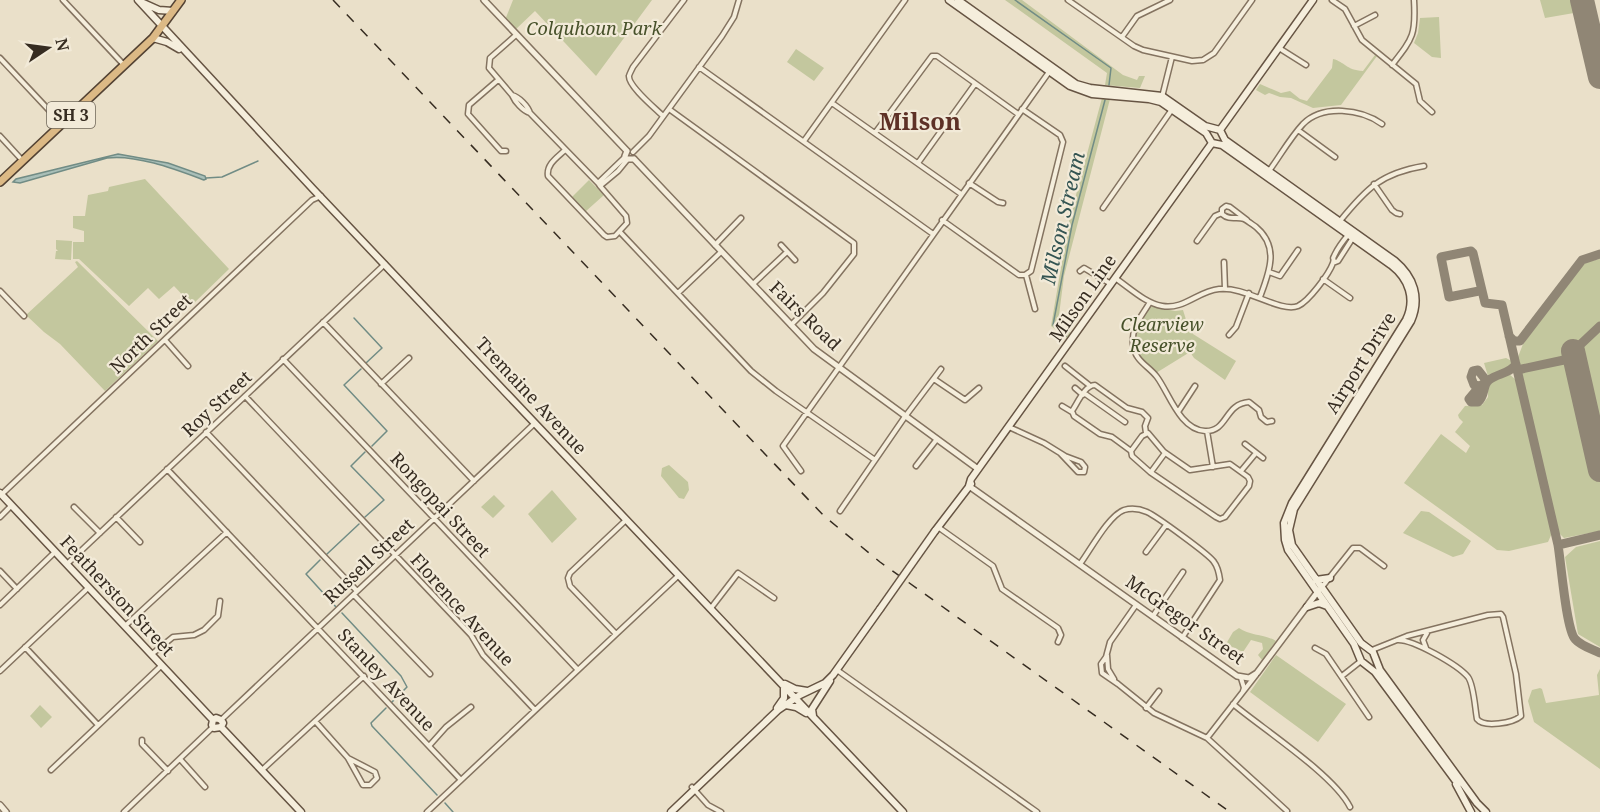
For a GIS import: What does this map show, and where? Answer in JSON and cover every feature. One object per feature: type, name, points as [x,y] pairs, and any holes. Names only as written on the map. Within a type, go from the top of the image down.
[{"type":"highway","name":"SH 3","points":[[0,182],[153,38],[181,0]]},
{"type":"main road","points":[[138,0],[159,10],[173,11]]},
{"type":"main road","name":"Tremaine Avenue","points":[[138,0],[903,812]]},
{"type":"main road","points":[[949,0],[1050,70],[1083,86],[1162,99],[1174,107]]},
{"type":"main road","points":[[958,0],[986,24]]},
{"type":"main road","points":[[1219,132],[1222,140],[1213,141],[1209,133],[1219,132],[1313,0]]},
{"type":"main road","points":[[153,38],[167,42],[187,54]]},
{"type":"main road","name":"Airport Drive","points":[[1174,107],[1219,132],[1225,140],[1267,173],[1352,234],[1402,275],[1410,290],[1411,305],[1406,320],[1292,503],[1285,518],[1284,534],[1288,550],[1361,644],[1372,653],[1380,670],[1477,803],[1486,812]]},
{"type":"main road","name":"Airport Drive","points":[[1174,107],[1213,141],[1267,173]]},
{"type":"main road","name":"Milson Line","points":[[693,789],[758,726],[835,673],[970,482],[978,475],[978,469],[1213,141]]},
{"type":"main road","name":"Airport Drive","points":[[1352,234],[1395,261],[1406,272],[1415,290],[1415,306],[1408,326],[1292,514],[1290,540],[1316,580],[1327,606],[1354,644],[1361,661],[1375,672],[1477,812]]},
{"type":"main road","name":"Featherston Street","points":[[1,494],[152,654],[213,723]]},
{"type":"main road","points":[[1316,580],[1330,578]]},
{"type":"main road","points":[[1307,607],[1318,603],[1327,606]]},
{"type":"main road","points":[[1365,649],[1372,653],[1371,663],[1361,661],[1361,652],[1365,649]]},
{"type":"main road","points":[[815,719],[812,709],[835,673]]},
{"type":"main road","points":[[773,674],[795,689],[802,691],[812,689]]},
{"type":"main road","points":[[772,716],[785,694],[781,682]]},
{"type":"main road","points":[[784,706],[796,707],[815,719]]},
{"type":"main road","points":[[221,728],[223,723],[216,718],[213,723],[217,729],[221,728],[301,812]]},
{"type":"main road","points":[[1448,771],[1471,812]]},
{"type":"main road","points":[[666,812],[693,789]]},
{"type":"main road","points":[[671,812],[693,789]]},
{"type":"street","points":[[63,0],[124,65]]},
{"type":"street","name":"Fairs Road","points":[[484,0],[629,156],[814,349],[978,469]]},
{"type":"street","points":[[663,116],[628,78],[633,67],[684,0]]},
{"type":"street","points":[[599,185],[649,136],[734,17],[739,0]]},
{"type":"street","points":[[804,141],[905,0]]},
{"type":"street","points":[[1068,0],[1143,50],[1192,61],[1203,60],[1222,43],[1252,0]]},
{"type":"street","points":[[1122,38],[1137,16],[1170,0]]},
{"type":"street","points":[[1332,0],[1345,9],[1362,40],[1416,84],[1419,101],[1432,112]]},
{"type":"street","points":[[1392,65],[1408,44],[1414,31],[1414,0]]},
{"type":"street","points":[[1354,26],[1375,15]]},
{"type":"street","points":[[516,35],[490,58],[489,68],[514,99],[527,113],[530,113],[599,185],[626,216],[627,223],[620,232],[610,237],[604,235],[548,176],[549,165],[565,150]]},
{"type":"street","points":[[1279,47],[1306,65]]},
{"type":"street","points":[[875,133],[932,56],[937,56],[1018,114]]},
{"type":"street","points":[[1162,99],[1172,57]]},
{"type":"street","points":[[0,58],[62,124]]},
{"type":"street","points":[[699,67],[933,234]]},
{"type":"street","points":[[801,471],[783,446],[1050,70]]},
{"type":"street","points":[[498,80],[469,105],[468,114],[501,151],[506,151]]},
{"type":"street","points":[[918,163],[975,84]]},
{"type":"street","points":[[832,102],[961,194]]},
{"type":"street","points":[[1103,208],[1174,107]]},
{"type":"street","points":[[669,109],[854,243],[854,254],[829,285],[790,325]]},
{"type":"street","points":[[942,220],[1019,275],[1025,275],[1031,271],[1063,142],[1060,135],[1022,109]]},
{"type":"street","points":[[1267,173],[1298,130],[1312,117],[1343,110],[1367,115],[1382,123]]},
{"type":"street","points":[[1298,130],[1335,157]]},
{"type":"street","points":[[0,136],[22,160]]},
{"type":"street","points":[[1338,224],[1364,192],[1374,184],[1405,169],[1424,166]]},
{"type":"street","points":[[969,183],[1003,203]]},
{"type":"street","points":[[1374,184],[1392,210],[1400,214]]},
{"type":"street","name":"North Street","points":[[1,494],[312,200],[321,196]]},
{"type":"street","points":[[1222,213],[1222,208],[1229,206],[1260,230],[1268,243],[1271,260],[1260,297]]},
{"type":"street","points":[[1222,213],[1227,218],[1247,220]]},
{"type":"street","points":[[1197,241],[1215,216],[1222,213]]},
{"type":"street","points":[[715,245],[741,218]]},
{"type":"street","points":[[620,232],[751,371],[875,460]]},
{"type":"street","points":[[1115,278],[1150,302],[1164,306],[1186,303],[1205,293],[1225,289],[1249,293],[1290,308],[1299,306],[1309,298],[1332,264],[1338,261],[1352,234]]},
{"type":"street","points":[[781,245],[795,260]]},
{"type":"street","points":[[1269,272],[1280,276],[1298,250]]},
{"type":"street","points":[[678,293],[722,252]]},
{"type":"street","points":[[752,285],[787,252]]},
{"type":"street","points":[[1224,262],[1225,289]]},
{"type":"street","name":"Roy Street","points":[[67,564],[385,263]]},
{"type":"street","points":[[1080,271],[1084,268],[1111,284]]},
{"type":"street","points":[[1025,275],[1035,309]]},
{"type":"street","points":[[1323,279],[1350,298]]},
{"type":"street","points":[[1229,335],[1236,327],[1249,293]]},
{"type":"street","points":[[1,294],[24,316]]},
{"type":"street","points":[[1150,302],[1136,323],[1133,332],[1134,351],[1142,364],[1158,378],[1178,412],[1196,428],[1207,431],[1220,426],[1234,406],[1249,402],[1259,410],[1261,417],[1267,422],[1272,421]]},
{"type":"street","points":[[323,322],[474,481]]},
{"type":"street","points":[[165,339],[188,366]]},
{"type":"street","points":[[381,384],[410,358]]},
{"type":"street","name":"Rongopai Street","points":[[283,359],[578,670]]},
{"type":"street","points":[[1065,366],[1089,385],[1095,385],[1127,408],[1144,413],[1148,418],[1145,426],[1146,433]]},
{"type":"street","points":[[840,511],[941,369]]},
{"type":"street","points":[[934,379],[965,400],[979,388]]},
{"type":"street","points":[[1072,412],[1089,385]]},
{"type":"street","points":[[1178,412],[1195,386]]},
{"type":"street","points":[[1075,388],[1125,422]]},
{"type":"street","name":"Florence Avenue","points":[[244,396],[471,635],[483,655],[535,710]]},
{"type":"street","points":[[1062,406],[1085,425],[1100,434],[1112,437],[1131,451],[1132,456],[1151,472],[1221,519],[1226,516],[1250,484],[1249,479],[1241,471],[1231,465],[1191,471],[1165,453],[1152,436],[1146,433]]},
{"type":"street","name":"Russell Street","points":[[221,720],[536,422]]},
{"type":"street","points":[[1009,428],[1082,463],[1085,467],[1084,472],[1078,472],[1061,454]]},
{"type":"street","points":[[1207,431],[1213,467]]},
{"type":"street","points":[[206,432],[430,674]]},
{"type":"street","points":[[1131,451],[1146,433]]},
{"type":"street","points":[[916,466],[937,439]]},
{"type":"street","points":[[1245,444],[1263,458]]},
{"type":"street","points":[[1151,472],[1165,453]]},
{"type":"street","points":[[1241,471],[1256,453]]},
{"type":"street","points":[[970,462],[972,468],[970,482]]},
{"type":"street","name":"Stanley Avenue","points":[[167,469],[461,780]]},
{"type":"street","name":"McGregor Street","points":[[970,482],[1080,565],[1232,674],[1241,678],[1249,678],[1257,673],[1351,550],[1356,547],[1360,548],[1384,566]]},
{"type":"street","points":[[0,517],[11,506]]},
{"type":"street","points":[[74,507],[100,533]]},
{"type":"street","points":[[1080,565],[1110,522],[1124,510],[1135,509],[1147,512],[1166,525],[1214,561],[1219,571],[1220,580],[1182,638]]},
{"type":"street","points":[[116,518],[140,542]]},
{"type":"street","points":[[616,634],[570,586],[568,578],[570,573],[627,519]]},
{"type":"street","points":[[1146,552],[1166,525]]},
{"type":"street","points":[[937,529],[991,564],[996,570],[1002,589],[1058,628],[1061,635],[1058,642]]},
{"type":"street","points":[[125,626],[227,532]]},
{"type":"street","points":[[0,605],[55,552]]},
{"type":"street","points":[[0,571],[17,589]]},
{"type":"street","points":[[1152,617],[1183,572]]},
{"type":"street","points":[[711,608],[738,573],[774,598]]},
{"type":"street","points":[[427,812],[679,574]]},
{"type":"street","points":[[0,671],[89,587]]},
{"type":"street","points":[[152,654],[173,637],[194,635],[204,630],[218,616],[220,601]]},
{"type":"street","points":[[1136,605],[1112,639],[1101,664],[1101,671],[1146,708],[1207,738],[1287,811]]},
{"type":"street","points":[[1372,653],[1397,640],[1428,631],[1488,615],[1502,615],[1516,674],[1522,710],[1520,717],[1485,725],[1479,723],[1468,678],[1426,647],[1423,642],[1428,631]]},
{"type":"street","points":[[1397,640],[1408,641],[1432,651]]},
{"type":"street","points":[[25,647],[98,725]]},
{"type":"street","points":[[1315,648],[1326,654],[1369,717]]},
{"type":"street","points":[[1107,652],[1109,672],[1118,684]]},
{"type":"street","points":[[1342,676],[1361,661]]},
{"type":"street","points":[[51,770],[162,665]]},
{"type":"street","points":[[835,673],[1037,812]]},
{"type":"street","points":[[1207,738],[1257,673]]},
{"type":"street","points":[[262,770],[364,676]]},
{"type":"street","points":[[1241,678],[1244,688],[1242,692]]},
{"type":"street","points":[[1146,708],[1159,691]]},
{"type":"street","points":[[1233,704],[1315,769],[1344,796],[1350,807]]},
{"type":"street","points":[[429,746],[446,727],[471,707]]},
{"type":"street","points":[[315,722],[348,758],[363,785],[370,785],[377,778],[375,772],[348,758]]},
{"type":"street","points":[[124,812],[180,759],[213,723]]},
{"type":"street","points":[[142,740],[142,744],[168,771]]},
{"type":"street","points":[[180,759],[205,786]]},
{"type":"street","points":[[693,789],[708,805],[721,812]]},
{"type":"street","points":[[0,805],[6,812]]},
{"type":"green space","name":"Colquhoun Park","points":[[513,0],[652,0],[596,76],[535,11],[515,30],[505,20]]},
{"type":"green space","points":[[1005,0],[1022,0],[1123,75],[1137,80],[1139,76],[1145,76],[1140,88],[1105,85],[1107,73]]},
{"type":"green space","points":[[1540,0],[1571,0],[1574,13],[1545,18]]},
{"type":"green space","points":[[1439,17],[1441,58],[1432,57],[1414,43],[1420,18]]},
{"type":"green space","points":[[796,49],[824,68],[814,81],[787,62]]},
{"type":"green space","points":[[1375,55],[1377,56],[1341,105],[1313,108],[1291,98],[1269,93],[1265,95],[1256,90],[1260,84],[1281,93],[1290,91],[1300,99],[1307,101],[1332,68],[1333,59],[1353,69],[1363,71]]},
{"type":"green space","points":[[1102,98],[1110,99],[1064,276],[1058,323],[1071,333],[1067,338],[1051,326],[1069,221]]},
{"type":"green space","points":[[145,179],[229,269],[192,305],[174,286],[159,299],[148,288],[129,306],[79,259],[73,259],[73,242],[84,242],[84,231],[73,228],[73,216],[85,216],[88,195],[108,191],[109,187]]},
{"type":"green space","points":[[589,180],[604,195],[585,212],[571,198]]},
{"type":"green space","points":[[56,240],[72,241],[71,260],[55,259],[56,251],[58,251]]},
{"type":"green space","points":[[1600,259],[1600,531],[1564,538],[1558,532],[1518,357],[1523,344],[1581,266],[1586,262]]},
{"type":"green space","points":[[77,261],[158,341],[105,391],[60,344],[26,315],[78,267],[75,262]]},
{"type":"green space","name":"Clearview Reserve","points":[[1150,306],[1175,311],[1183,310],[1193,334],[1236,361],[1225,380],[1194,358],[1190,352],[1156,373],[1147,365],[1135,341],[1139,325]]},
{"type":"green space","points":[[1506,358],[1512,361],[1510,368],[1488,376],[1484,363]]},
{"type":"green space","points":[[1509,374],[1516,380],[1552,533],[1548,542],[1509,551],[1497,550],[1404,483],[1441,434],[1466,453],[1470,446],[1455,432],[1463,422],[1458,415],[1465,406],[1482,405],[1488,397],[1488,384],[1496,378]]},
{"type":"green space","points":[[669,465],[688,482],[689,490],[684,499],[679,498],[661,476],[662,468]]},
{"type":"green space","points":[[552,490],[577,519],[552,543],[528,514]]},
{"type":"green space","points":[[494,495],[505,506],[493,518],[481,507]]},
{"type":"green space","points":[[1421,511],[1429,512],[1471,541],[1463,554],[1453,557],[1403,533]]},
{"type":"green space","points":[[1600,541],[1600,647],[1578,634],[1565,557],[1576,547]]},
{"type":"green space","points":[[1239,628],[1276,641],[1262,660],[1258,655],[1263,649],[1262,643],[1251,640],[1243,652],[1226,644],[1233,632]]},
{"type":"green space","points":[[1276,655],[1346,704],[1318,742],[1250,692]]},
{"type":"green space","points":[[1600,669],[1600,769],[1534,722],[1528,701],[1532,690],[1540,688],[1546,703],[1599,695],[1597,675]]},
{"type":"green space","points":[[40,705],[52,717],[41,728],[30,716]]},
{"type":"water","points":[[118,154],[168,163],[205,176],[206,179],[156,164],[118,157],[107,158],[20,183],[13,182],[16,179]]},
{"type":"waterway","name":"Milson Stream","points":[[1015,0],[1111,68],[1109,85]]},
{"type":"waterway","name":"Milson Stream","points":[[1066,336],[1053,325],[1072,225],[1105,100]]},
{"type":"waterway","points":[[206,178],[222,177],[258,161]]},
{"type":"waterway","points":[[354,318],[382,348],[366,363]]},
{"type":"waterway","points":[[361,369],[344,385],[387,431],[372,446]]},
{"type":"waterway","points":[[365,452],[351,466],[384,500],[365,517]]},
{"type":"waterway","points":[[327,554],[359,524]]},
{"type":"waterway","points":[[320,560],[306,574],[336,607]]},
{"type":"waterway","points":[[342,613],[401,676],[407,687],[392,702]]},
{"type":"waterway","points":[[386,708],[371,723],[372,726],[437,795]]},
{"type":"waterway","points":[[445,803],[453,812]]},
{"type":"taxiway","points":[[1481,288],[1479,291],[1449,297],[1441,257],[1471,251],[1473,253],[1485,303],[1502,305],[1558,545],[1566,609],[1572,633],[1580,644],[1600,653]]},
{"type":"taxiway","points":[[1509,336],[1514,341],[1520,341],[1582,260],[1600,254]]},
{"type":"taxiway","points":[[1517,370],[1564,360],[1600,326]]},
{"type":"taxiway","points":[[1480,386],[1469,399],[1471,402],[1478,402],[1489,380],[1511,370],[1516,364]]},
{"type":"taxiway","points":[[1478,370],[1485,379],[1489,380],[1480,386],[1474,385],[1471,377],[1473,371],[1478,370]]},
{"type":"taxiway","points":[[1558,545],[1600,535]]},
{"type":"runway","points":[[1582,0],[1600,77]]},
{"type":"runway","points":[[1573,351],[1600,470]]},
{"type":"railway","points":[[333,0],[824,516],[880,562],[1230,812]]},
{"type":"district","name":"Milson","points":[[920,122]]}]
